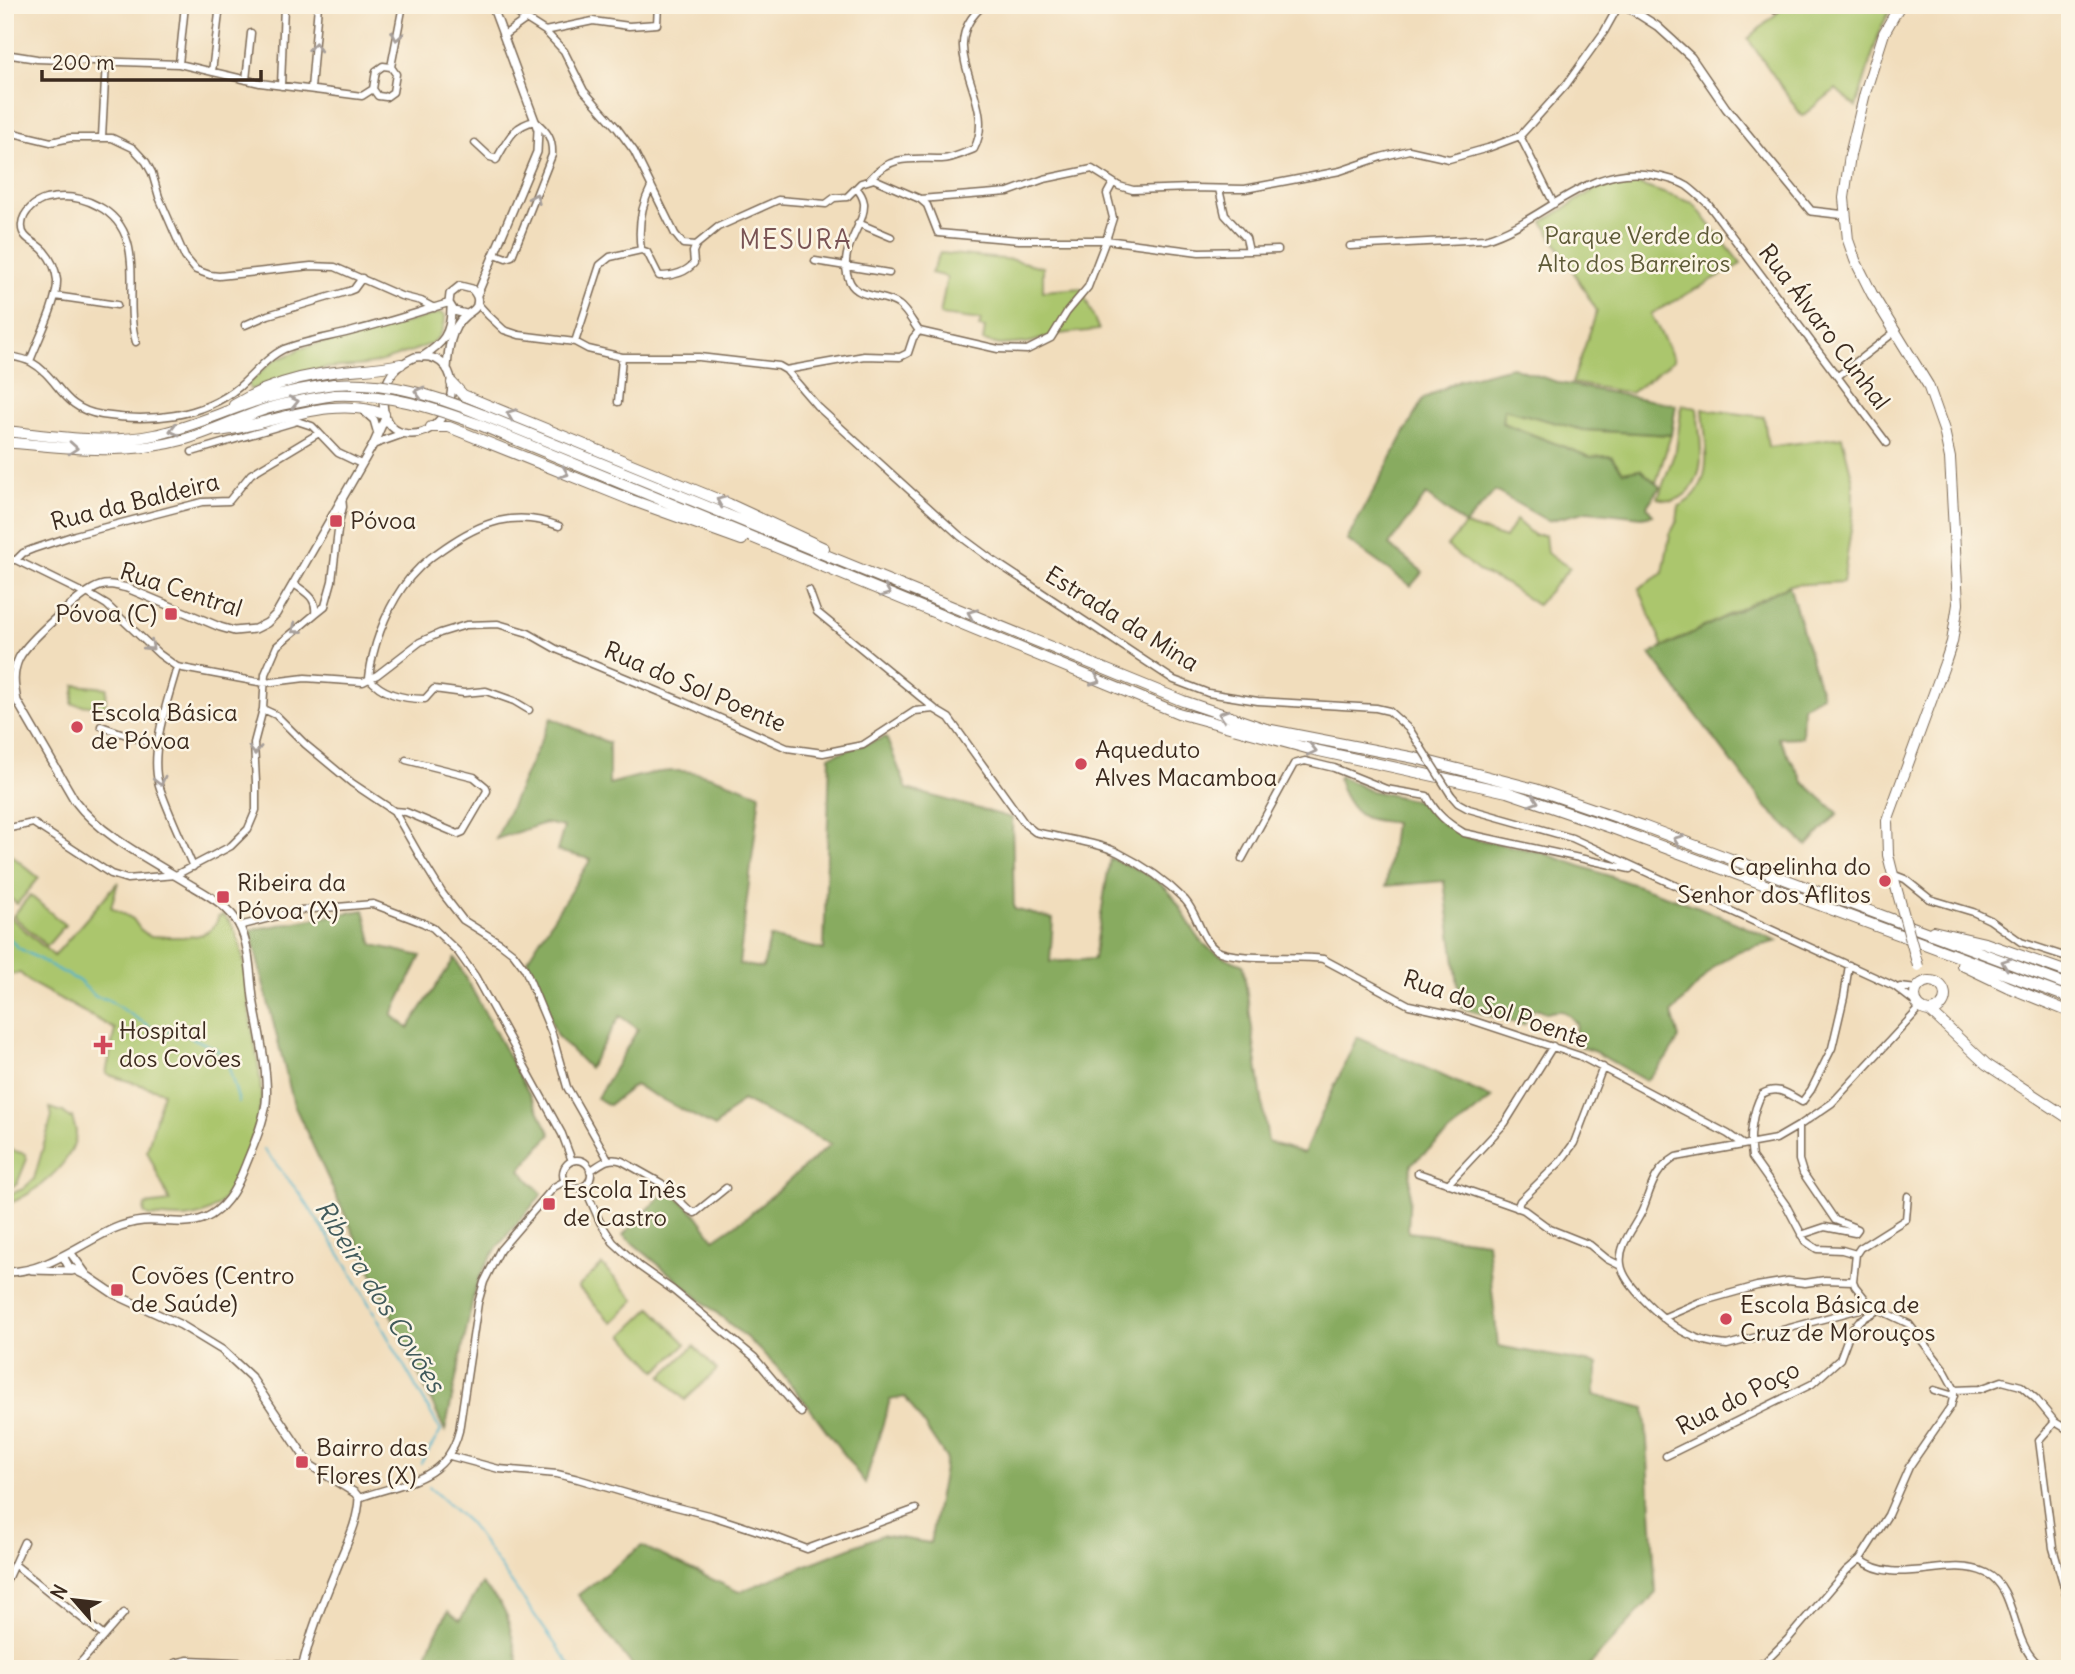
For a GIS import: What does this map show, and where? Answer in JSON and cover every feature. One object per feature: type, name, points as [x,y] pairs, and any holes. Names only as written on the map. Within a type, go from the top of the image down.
[{"type":"main road","points":[[1900,5],[1884,33],[1860,108],[1844,198],[1848,240],[1872,294],[1928,385],[1944,430],[1950,458],[1958,604],[1952,642],[1887,821],[1886,836],[1892,874],[1918,966],[1918,1005],[1931,1012],[1969,1051],[1992,1069],[2070,1119]]},
{"type":"main road","points":[[218,415],[251,394],[283,382],[322,374],[379,369],[401,363]]},
{"type":"main road","points":[[452,383],[463,395],[740,509],[820,545],[848,564]]},
{"type":"main road","points":[[5,431],[131,439],[154,435],[306,388],[400,399],[482,420],[848,564],[1183,701],[1266,729],[1415,758],[1535,789],[2070,986]]},
{"type":"main road","points":[[5,442],[74,449],[115,450],[144,447],[175,441],[268,408],[334,390]]},
{"type":"main road","points":[[204,432],[238,429],[292,414],[331,409],[362,409],[385,416]]},
{"type":"main road","points":[[482,420],[823,566],[1178,713],[1299,747],[1507,792],[2070,998]]},
{"type":"main road","points":[[431,427],[449,427],[631,500],[778,553],[823,566]]},
{"type":"main road","points":[[1912,927],[1985,943],[2070,973]]},
{"type":"main road","points":[[1921,943],[2008,987],[2070,1012]]},
{"type":"main road","points":[[1918,966],[1929,981],[1938,984],[1944,992],[1942,1005],[1947,1026]]},
{"type":"main road","points":[[1917,988],[1929,981]]},
{"type":"main road","points":[[1931,1012],[1942,1005]]},
{"type":"street","points":[[179,64],[185,5]]},
{"type":"street","points":[[212,72],[220,5]]},
{"type":"street","points":[[281,86],[284,5]]},
{"type":"street","points":[[311,89],[318,5]]},
{"type":"street","points":[[391,67],[383,66],[376,71],[373,89],[378,96],[386,97],[393,92],[396,74],[391,67],[403,5]]},
{"type":"street","points":[[373,444],[404,433],[419,433],[441,418],[452,394],[452,383],[447,369],[449,344],[473,302],[495,254],[537,152],[538,131],[535,121],[492,5]]},
{"type":"street","points":[[504,5],[545,31],[564,51],[584,92],[634,151],[675,234],[683,244],[693,248]]},
{"type":"street","points":[[545,31],[593,21],[629,26],[657,24],[658,5]]},
{"type":"street","points":[[693,248],[718,227],[778,200],[826,204],[834,198],[846,197],[891,162],[912,158],[944,159],[974,149],[978,142],[981,121],[961,44],[974,15],[984,5]]},
{"type":"street","points":[[920,199],[1008,192],[1092,169],[1126,190],[1245,189],[1340,171],[1409,150],[1449,159],[1520,136],[1566,85],[1621,5],[1657,26],[1691,57],[1726,108],[1811,211],[1846,215]]},
{"type":"street","points":[[504,35],[524,20]]},
{"type":"street","points":[[246,80],[251,33]]},
{"type":"street","points":[[5,54],[37,59],[179,64],[246,80],[362,96],[373,89]]},
{"type":"street","points":[[103,137],[107,61]]},
{"type":"street","points":[[475,143],[496,160],[513,132],[524,123],[535,121]]},
{"type":"street","points":[[495,254],[506,258],[512,256],[552,155],[550,136],[535,121]]},
{"type":"street","points":[[5,131],[51,142],[70,138],[112,138],[134,148],[152,173],[159,197],[186,257],[196,270],[219,276],[312,266],[335,267],[434,308]]},
{"type":"street","points":[[1520,136],[1554,204]]},
{"type":"street","name":"Rua Álvaro Cunhal","points":[[1350,246],[1485,239],[1505,233],[1589,183],[1612,175],[1640,172],[1663,177],[1687,186],[1708,204],[1887,443]]},
{"type":"street","points":[[870,179],[920,199],[927,205],[938,233],[1019,240],[1106,240],[1199,252],[1278,250]]},
{"type":"street","points":[[856,188],[864,204],[849,243],[847,265],[850,283],[858,291],[900,306],[919,331],[998,349],[1027,350],[1051,338],[1067,312],[1088,287],[1112,218],[1107,194],[1113,183]]},
{"type":"street","points":[[641,250],[641,220],[645,199],[651,187]]},
{"type":"street","points":[[1219,189],[1225,215],[1246,238],[1249,251]]},
{"type":"street","points":[[30,361],[55,296],[57,282],[55,270],[43,249],[27,238],[22,232],[22,224],[24,215],[31,206],[52,198],[73,197],[91,202],[114,217],[128,239],[132,262],[130,312],[136,342]]},
{"type":"street","points":[[858,223],[891,237]]},
{"type":"street","points":[[575,342],[600,265],[610,257],[641,250],[647,252],[659,276],[670,276],[689,270],[694,263],[693,248]]},
{"type":"street","points":[[815,261],[890,273]]},
{"type":"street","points":[[245,325],[268,315],[354,289],[362,278]]},
{"type":"street","points":[[404,433],[393,428],[385,416],[383,404],[387,383],[401,363],[422,357],[437,347],[445,337],[451,320],[450,295],[456,288],[464,286],[473,302],[504,330],[519,335],[575,342],[588,349],[622,358],[699,357],[768,364],[786,370],[864,356],[900,357],[908,353],[913,338],[919,331]]},
{"type":"street","points":[[55,296],[117,304]]},
{"type":"street","points":[[450,306],[458,314],[473,302]]},
{"type":"street","points":[[5,355],[30,361],[67,399],[88,412],[115,416],[164,417],[208,406],[223,398],[275,355],[288,348],[450,306]]},
{"type":"street","points":[[1838,376],[1896,331]]},
{"type":"street","points":[[422,357],[435,359],[447,369]]},
{"type":"street","points":[[618,402],[622,358]]},
{"type":"street","name":"Estrada da Mina","points":[[786,370],[817,406],[960,536],[1174,680],[1208,693],[1258,701],[1389,711],[1410,730],[1458,803],[1469,809],[1572,838],[1894,986],[1918,1005]]},
{"type":"street","points":[[362,409],[371,415],[378,434]]},
{"type":"street","name":"Rua Central","points":[[239,926],[220,903],[97,825],[85,814],[17,701],[14,674],[18,660],[26,647],[86,594],[103,585],[119,586],[220,627],[245,631],[267,623],[276,614],[294,584],[373,444],[385,416]]},
{"type":"street","points":[[192,452],[297,421],[312,426],[338,453],[361,464]]},
{"type":"street","name":"Rua da Baldeira","points":[[16,560],[23,553],[75,535],[202,502],[229,501],[251,474],[319,433]]},
{"type":"street","points":[[5,830],[33,823],[111,874],[127,879],[176,875],[231,846],[248,829],[256,810],[254,743],[263,709],[265,674],[277,646],[325,606],[332,581],[343,507],[342,496]]},
{"type":"street","points":[[529,710],[514,701],[486,691],[464,693],[434,690],[425,699],[408,699],[374,685],[369,678],[371,662],[383,625],[400,591],[430,557],[462,535],[498,520],[532,518],[559,526]]},
{"type":"street","points":[[5,560],[16,560],[107,605],[159,654],[177,667],[264,683],[305,678],[363,682],[369,678]]},
{"type":"street","points":[[294,584],[314,600],[315,614]]},
{"type":"street","points":[[809,590],[817,612],[940,713]]},
{"type":"street","name":"Rua do Sol Poente","points":[[369,678],[377,675],[420,642],[440,633],[466,625],[498,624],[528,633],[556,649],[787,748],[822,752],[863,745],[915,711],[934,709],[949,718],[1025,824],[1035,832],[1118,852],[1165,881],[1187,903],[1216,950],[1230,956],[1323,959],[1409,1005],[1460,1016],[1553,1046],[1603,1067],[1746,1143]]},
{"type":"street","points":[[177,667],[156,765],[159,784],[193,867]]},
{"type":"street","points":[[263,709],[276,715],[305,744],[352,783],[394,811],[406,813],[458,834],[463,832],[487,791],[486,787],[474,777],[406,760]]},
{"type":"street","points":[[102,726],[158,746]]},
{"type":"street","points":[[1242,859],[1294,764],[1305,761],[1334,768],[1386,789],[1427,796],[1434,810],[1446,822],[1464,833],[1638,870]]},
{"type":"street","points":[[394,811],[422,860],[463,920],[513,953],[525,969],[552,1034],[567,1087],[608,1159]]},
{"type":"street","points":[[147,879],[157,863]]},
{"type":"street","points":[[1892,874],[1905,879],[1930,899],[1990,920],[2021,942],[2070,958]]},
{"type":"street","points":[[5,1272],[29,1269],[128,1223],[181,1223],[208,1217],[220,1209],[232,1195],[260,1127],[266,1101],[265,1075],[246,949],[239,926],[301,911],[373,904],[433,928],[458,952],[475,976],[562,1134],[572,1161]]},
{"type":"street","points":[[1849,965],[1832,1048],[1811,1090],[1802,1102],[1779,1090],[1762,1094],[1746,1143],[1752,1157],[1786,1205],[1805,1241],[1817,1250],[1842,1250],[1856,1254]]},
{"type":"street","name":"Estrada da Mina","points":[[1894,986],[1917,988]]},
{"type":"street","points":[[1875,1308],[1727,1345],[1711,1344],[1685,1333],[1663,1318],[1634,1288],[1621,1266],[1622,1250],[1642,1211],[1653,1179],[1664,1164],[1676,1157],[1776,1139],[1799,1126],[1832,1103],[1918,1005]]},
{"type":"street","points":[[1448,1184],[1505,1123],[1553,1046]]},
{"type":"street","points":[[1517,1208],[1520,1201],[1560,1162],[1574,1143],[1603,1067]]},
{"type":"street","points":[[1799,1126],[1799,1160],[1803,1173],[1835,1220],[1858,1229],[1855,1233],[1825,1227],[1801,1235]]},
{"type":"street","points":[[590,1171],[608,1159],[615,1158],[661,1183],[695,1213],[726,1188]]},
{"type":"street","points":[[572,1161],[581,1161],[590,1171],[584,1186],[575,1188],[565,1181],[564,1170],[572,1161]]},
{"type":"street","points":[[1418,1173],[1530,1213],[1550,1229],[1591,1245],[1606,1259],[1621,1266]]},
{"type":"street","points":[[359,1498],[428,1475],[450,1456],[459,1431],[478,1303],[484,1282],[500,1250],[554,1188],[565,1181]]},
{"type":"street","points":[[584,1186],[600,1222],[613,1242],[639,1266],[673,1290],[754,1357],[801,1413]]},
{"type":"street","points":[[1909,1196],[1906,1219],[1860,1248],[1856,1254],[1853,1281],[1875,1308],[1909,1324],[1943,1368],[1955,1393]]},
{"type":"street","points":[[66,1254],[66,1263],[76,1271],[126,1300],[181,1325],[222,1350],[251,1377],[310,1465],[359,1498],[353,1529],[302,1667],[203,1665],[188,1660],[175,1662],[169,1669]]},
{"type":"street","points":[[66,1254],[89,1277]]},
{"type":"street","points":[[29,1269],[76,1271]]},
{"type":"street","points":[[1663,1318],[1700,1302],[1757,1286],[1825,1279],[1853,1281]]},
{"type":"street","name":"Rua do Poço","points":[[1666,1456],[1812,1384],[1840,1359],[1850,1332],[1858,1321],[1875,1308]]},
{"type":"street","points":[[1934,1390],[1955,1393],[1980,1389],[2002,1381],[2021,1386],[2036,1399],[2054,1422],[2070,1431]]},
{"type":"street","points":[[1751,1669],[1766,1661],[1788,1639],[1860,1559],[1888,1515],[1909,1466],[1940,1422],[1955,1393]]},
{"type":"street","points":[[2054,1422],[2039,1440],[2053,1549],[2070,1607]]},
{"type":"street","points":[[450,1456],[499,1469],[557,1474],[578,1479],[712,1516],[807,1549],[916,1510]]},
{"type":"street","points":[[5,1584],[24,1542]]},
{"type":"street","points":[[1860,1559],[1869,1566],[1885,1570],[1972,1568],[1989,1574],[2002,1586],[2023,1645],[2036,1662],[2049,1669]]},
{"type":"street","points":[[14,1564],[104,1636]]},
{"type":"street","points":[[75,1669],[124,1613]]},
{"type":"green space","points":[[1786,5],[1893,5],[1880,30],[1856,107],[1836,89],[1802,116],[1748,39]]},
{"type":"green space","name":"Parque Verde do Alto dos Barreiros","points":[[1628,181],[1693,203],[1741,264],[1651,314],[1674,360],[1631,393],[1572,383],[1597,311],[1543,222],[1597,188]]},
{"type":"green space","points":[[940,253],[1014,260],[1043,267],[1043,291],[1081,288],[1099,330],[1059,334],[1028,343],[1000,345],[983,341],[985,328],[979,327],[981,320],[940,315],[947,277],[931,273]]},
{"type":"green space","points":[[440,313],[445,315],[443,330],[436,340],[425,346],[376,363],[313,371],[250,390],[248,383],[278,357],[298,349]]},
{"type":"green space","points":[[1512,367],[1560,383],[1676,405],[1671,435],[1583,430],[1504,409],[1502,423],[1590,457],[1611,456],[1623,472],[1640,469],[1660,487],[1647,506],[1653,515],[1642,517],[1588,511],[1548,521],[1495,491],[1465,525],[1426,495],[1389,545],[1423,572],[1411,586],[1347,540],[1423,399],[1459,380]]},
{"type":"green space","points":[[1682,405],[1697,408],[1701,464],[1699,474],[1688,492],[1680,498],[1667,500],[1658,498],[1676,449]]},
{"type":"green space","points":[[1504,409],[1583,430],[1671,435],[1656,483],[1640,469],[1623,472],[1611,456],[1590,457],[1501,422]]},
{"type":"green space","points":[[1703,409],[1764,417],[1768,447],[1842,437],[1853,481],[1853,516],[1843,582],[1789,585],[1663,647],[1639,588],[1663,573],[1670,534],[1677,521],[1679,506],[1691,498],[1704,477],[1706,450]]},
{"type":"green space","points":[[1516,520],[1533,535],[1545,535],[1547,553],[1570,568],[1537,605],[1506,584],[1478,571],[1447,546],[1465,525],[1505,538]]},
{"type":"green space","points":[[1789,585],[1822,695],[1803,706],[1802,737],[1778,738],[1803,782],[1838,813],[1807,846],[1767,808],[1650,654]]},
{"type":"green space","points":[[75,685],[107,688],[105,708],[72,704]]},
{"type":"green space","points":[[551,718],[609,743],[609,784],[653,773],[680,771],[711,776],[760,794],[739,964],[763,968],[770,937],[824,950],[830,756],[886,737],[907,789],[1012,818],[1014,909],[1053,919],[1050,962],[1094,959],[1110,858],[1135,868],[1158,882],[1171,894],[1195,933],[1207,946],[1243,965],[1268,1142],[1304,1153],[1357,1037],[1492,1098],[1411,1164],[1408,1232],[1487,1242],[1498,1346],[1598,1364],[1594,1395],[1645,1408],[1656,1593],[1586,1669],[635,1669],[578,1595],[642,1546],[739,1592],[882,1535],[930,1543],[946,1458],[905,1397],[890,1400],[865,1483],[776,1366],[748,1339],[623,1235],[668,1189],[695,1213],[714,1239],[748,1216],[831,1144],[742,1100],[715,1127],[635,1085],[609,1105],[597,1098],[638,1029],[620,1016],[589,1068],[557,1036],[527,960],[591,859],[557,851],[564,827],[545,823],[496,839]]},
{"type":"green space","points":[[1340,776],[1368,790],[1426,803],[1444,825],[1470,838],[1540,852],[1699,907],[1778,941],[1739,951],[1715,966],[1672,1013],[1679,1038],[1666,1059],[1646,1081],[1595,1052],[1572,1043],[1577,1024],[1564,1012],[1547,1013],[1534,1009],[1524,1025],[1461,1008],[1444,881],[1386,886],[1394,823],[1359,814],[1344,795],[1338,778]]},
{"type":"green space","points":[[5,850],[39,878],[17,904],[5,894]]},
{"type":"green space","points":[[118,882],[111,907],[133,919],[149,936],[200,935],[215,926],[218,917],[223,915],[232,925],[240,946],[261,1100],[251,1141],[231,1188],[216,1207],[192,1217],[166,1218],[144,1213],[145,1205],[170,1202],[147,1151],[163,1092],[106,1074],[115,1029],[31,983],[20,973],[5,973],[5,922],[10,917],[54,956]]},
{"type":"green space","points":[[30,895],[65,925],[47,946],[13,916]]},
{"type":"green space","points":[[364,910],[373,945],[421,956],[392,1015],[408,1028],[455,958],[551,1134],[520,1170],[542,1194],[495,1251],[475,1289],[445,1431],[294,1105],[250,930]]},
{"type":"green space","points":[[50,1108],[72,1117],[76,1133],[68,1156],[39,1186],[5,1205],[5,1196],[23,1189],[34,1179],[52,1116]]},
{"type":"green space","points":[[5,1148],[25,1154],[27,1159],[17,1184],[5,1190]]},
{"type":"green space","points":[[602,1265],[635,1300],[612,1323],[578,1287]]},
{"type":"green space","points":[[651,1308],[686,1344],[657,1371],[623,1335]]},
{"type":"green space","points":[[694,1346],[717,1370],[685,1400],[662,1376]]},
{"type":"green space","points":[[482,1584],[501,1604],[507,1616],[520,1669],[422,1669],[448,1611],[460,1620]]},
{"type":"waterway","name":"Ribeira dos Covões","points":[[5,933],[17,947],[79,981],[96,997],[107,999],[152,1028],[186,1035],[216,1049],[227,1061],[239,1102]]},
{"type":"waterway","name":"Ribeira dos Covões","points":[[264,1149],[300,1194],[347,1265],[441,1431],[421,1463]]},
{"type":"waterway","name":"Ribeira dos Covões","points":[[429,1487],[469,1523],[573,1669]]},
{"type":"place","name":"Póvoa","points":[[336,521]]},
{"type":"place","name":"Póvoa (C)","points":[[171,614]]},
{"type":"place","name":"Escola Básica de Póvoa","points":[[77,727]]},
{"type":"place","name":"Aqueduto Alves Macamboa","points":[[1081,764]]},
{"type":"place","name":"Capelinha do Senhor dos Aflitos","points":[[1885,881]]},
{"type":"place","name":"Ribeira da Póvoa (X)","points":[[223,897]]},
{"type":"place","name":"Hospital dos Covões","points":[[103,1045]]},
{"type":"place","name":"Escola Inês de Castro","points":[[549,1204]]},
{"type":"place","name":"Covões (Centro de Saúde)","points":[[117,1290]]},
{"type":"place","name":"Escola Básica de Cruz de Morouços","points":[[1726,1319]]},
{"type":"place","name":"Bairro das Flores (X)","points":[[302,1462]]},
{"type":"district","name":"MESURA","points":[[796,240]]}]
